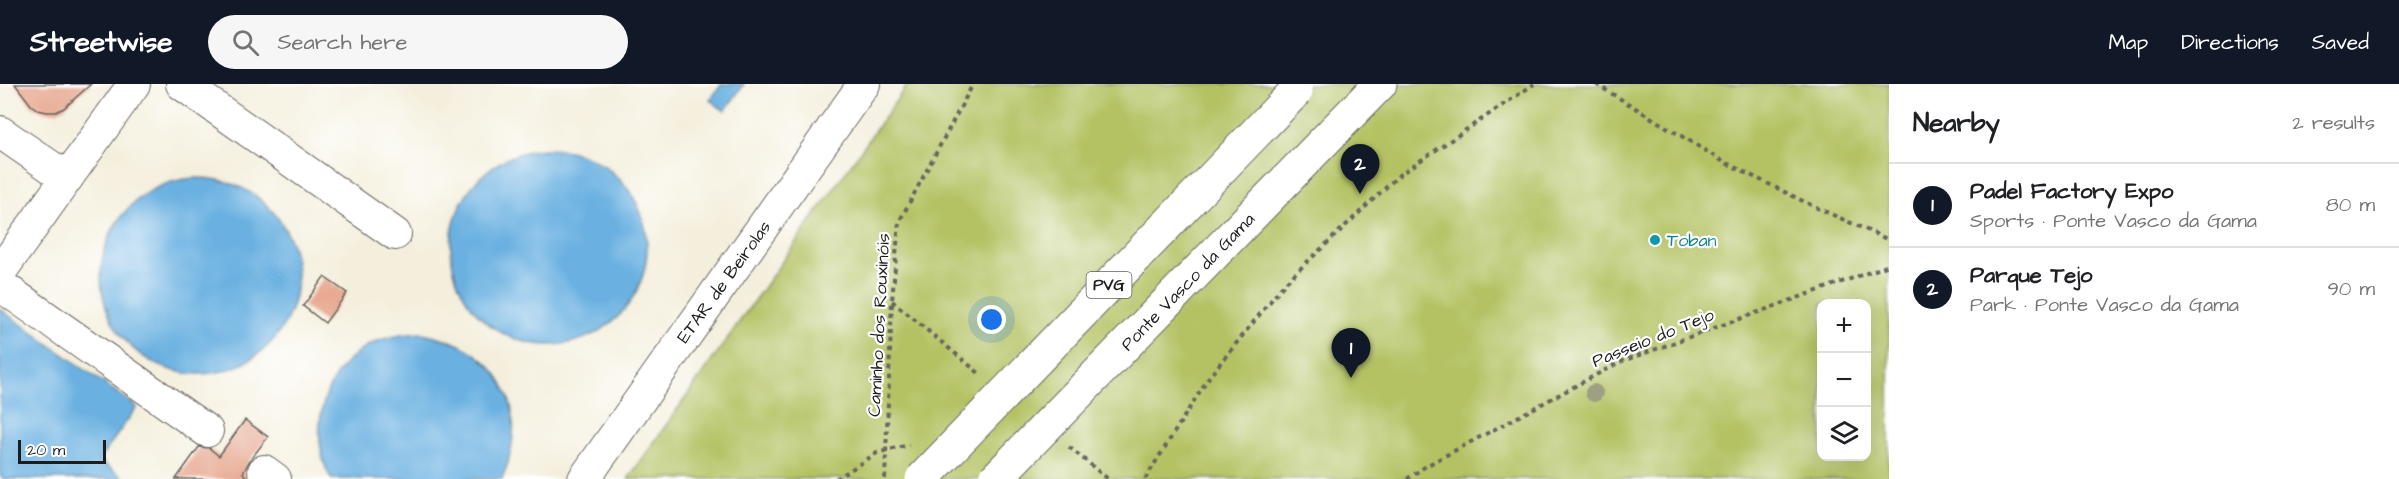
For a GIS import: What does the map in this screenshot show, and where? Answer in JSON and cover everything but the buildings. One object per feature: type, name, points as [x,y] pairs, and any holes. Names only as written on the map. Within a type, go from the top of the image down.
[{"type":"highway","name":"PVG","points":[[922,479],[1303,84]]},
{"type":"highway","name":"Ponte Vasco da Gama","points":[[996,479],[1380,84]]},
{"type":"lane","points":[[0,272],[134,84]]},
{"type":"lane","points":[[182,84],[395,234]]},
{"type":"lane","name":"ETAR de Beirolas","points":[[584,479],[864,84]]},
{"type":"lane","points":[[0,132],[67,178]]},
{"type":"lane","points":[[0,285],[207,431]]},
{"type":"path","name":"Caminho dos Rouxinóis","points":[[885,479],[892,301],[899,222],[973,84]]},
{"type":"path","points":[[1145,479],[1209,377],[1285,283],[1399,175],[1534,84]]},
{"type":"path","points":[[1596,84],[1724,162],[1813,207],[1889,240]]},
{"type":"path","name":"Passeio do Tejo","points":[[1407,479],[1426,466],[1620,362],[1889,265]]},
{"type":"green space","points":[[908,84],[1889,84],[1889,479],[628,479]]},
{"type":"water","points":[[722,84],[744,84],[725,111],[710,100]]},
{"type":"water","points":[[549,149],[577,153],[595,161],[611,171],[625,185],[643,219],[647,247],[643,275],[635,293],[625,309],[611,323],[577,341],[549,345],[521,341],[503,333],[487,323],[473,309],[455,275],[451,247],[455,219],[463,201],[473,185],[487,171],[521,153]]},
{"type":"water","points":[[199,178],[227,182],[245,190],[261,200],[275,214],[293,248],[297,276],[293,304],[285,322],[275,338],[261,352],[227,370],[199,374],[171,370],[153,362],[137,352],[123,338],[105,304],[101,276],[105,248],[113,230],[123,214],[137,200],[171,182]]},
{"type":"water","points":[[0,309],[137,407],[99,460],[125,479],[4,479],[0,476]]},
{"type":"water","points":[[423,333],[450,341],[472,352],[490,367],[503,385],[511,405],[513,428],[510,452],[502,479],[331,479],[323,460],[320,420],[324,400],[333,381],[344,365],[359,351],[378,341],[395,336]]},
{"type":"place","name":"Parque Tejo","points":[[1360,194]]},
{"type":"place","name":"Toban","points":[[1655,240]]},
{"type":"place","name":"Padel Factory Expo","points":[[1351,378]]}]
